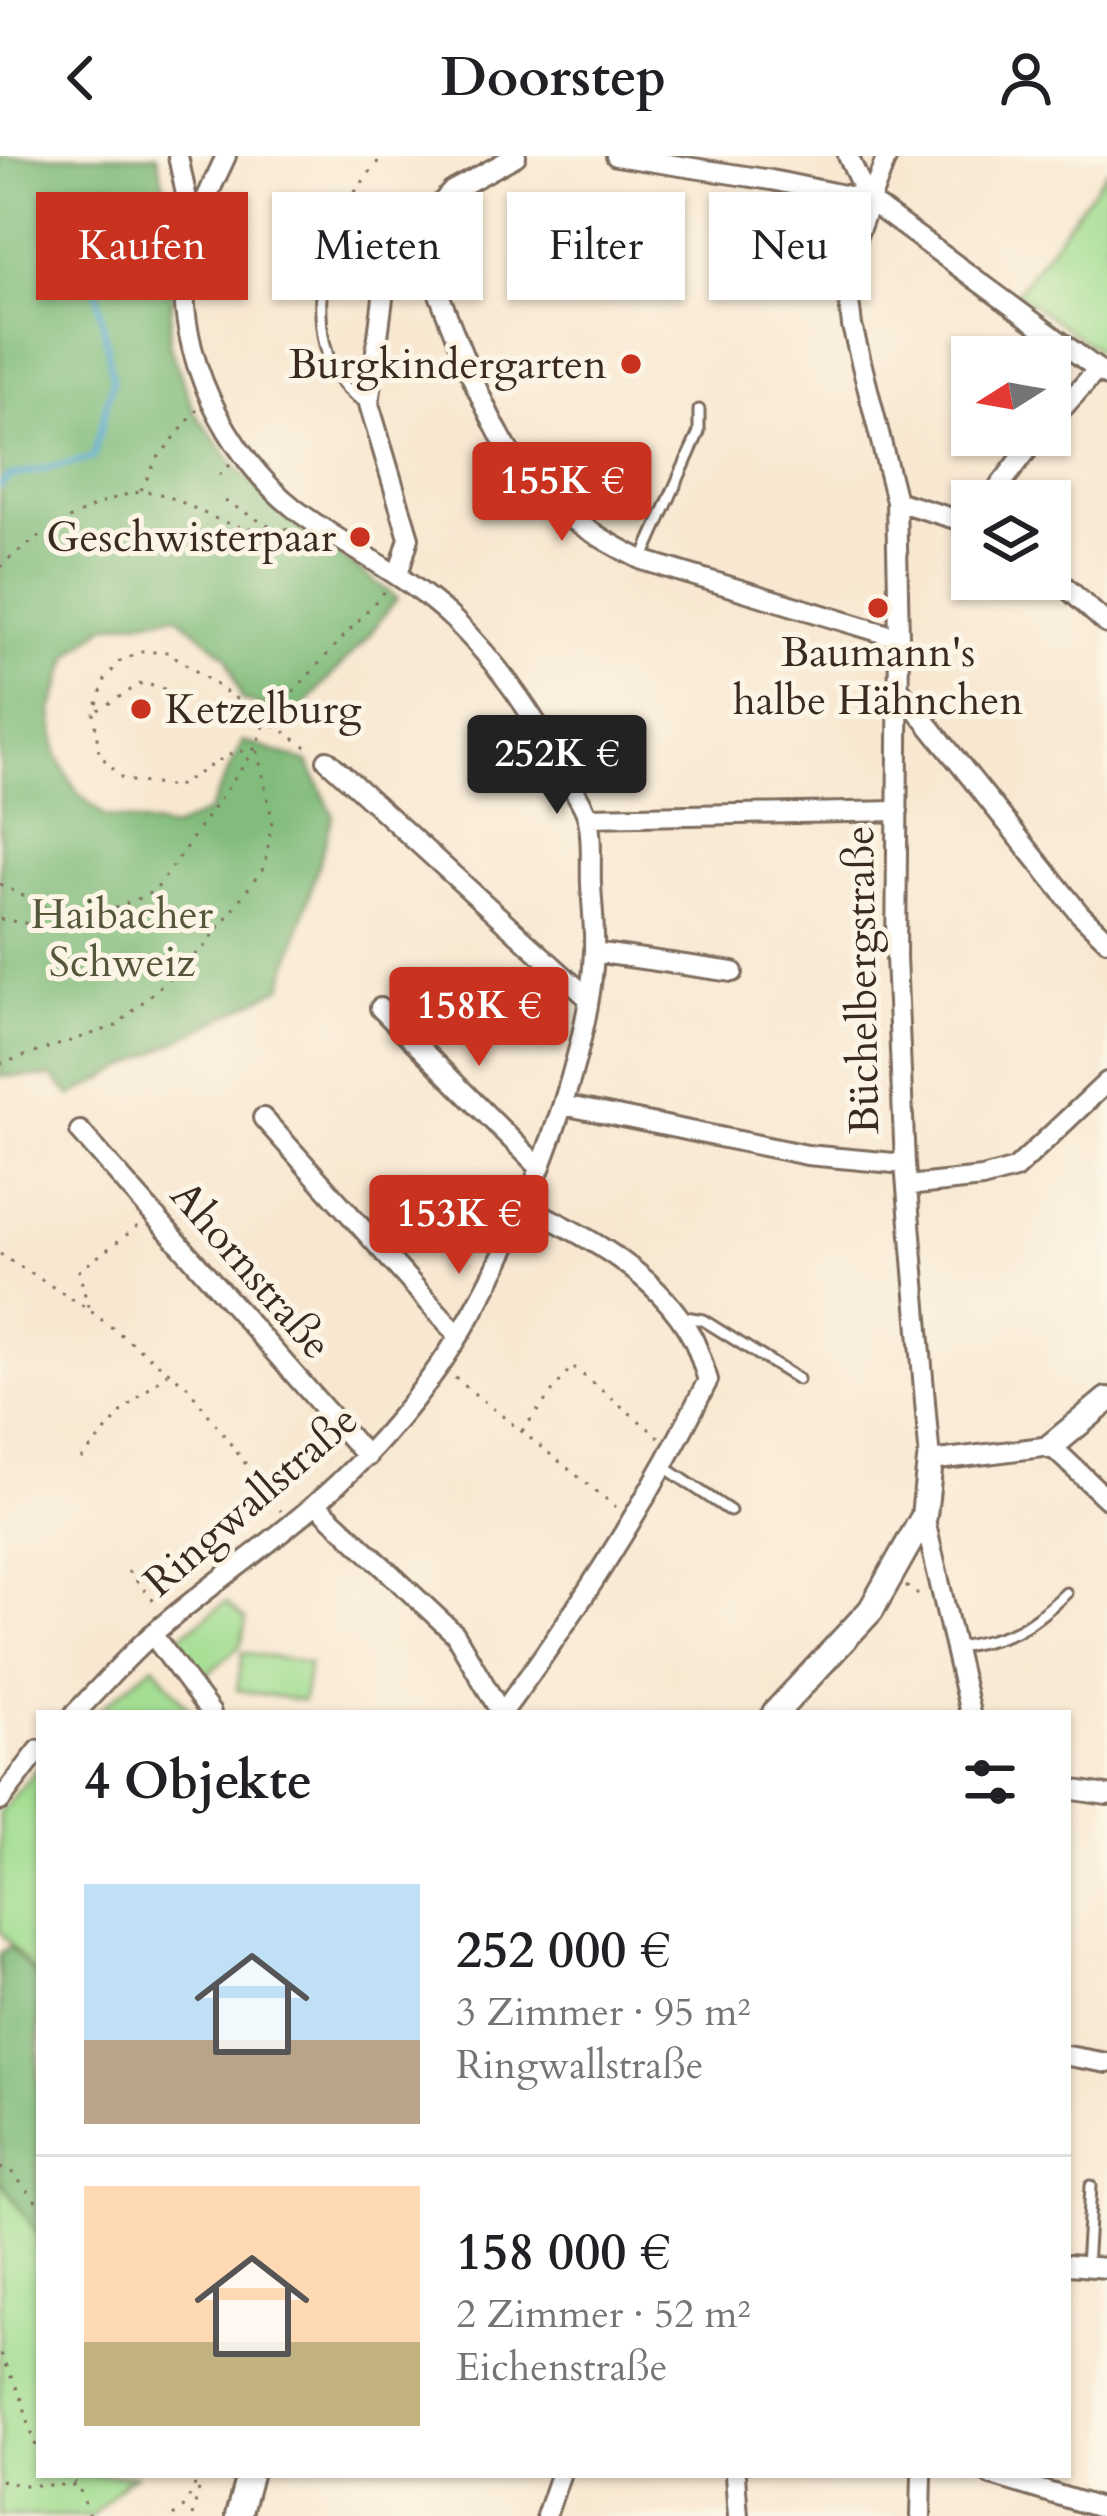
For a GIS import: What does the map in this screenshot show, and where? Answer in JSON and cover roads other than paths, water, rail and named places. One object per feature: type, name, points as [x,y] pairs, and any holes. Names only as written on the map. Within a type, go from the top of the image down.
[{"type":"street","points":[[178,156],[186,192]]},
{"type":"street","name":"Ringwallstraße","points":[[210,192],[226,156]]},
{"type":"street","points":[[451,192],[516,156]]},
{"type":"street","points":[[616,156],[829,192]]},
{"type":"street","points":[[848,156],[864,192]]},
{"type":"street","name":"Büchelbergstraße","points":[[871,193],[886,156]]},
{"type":"street","points":[[871,202],[1102,373],[1071,402]]},
{"type":"street","name":"Ringwallstraße","points":[[78,1710],[152,1634],[316,1504],[367,1456],[440,1366],[525,1206],[563,1105],[594,952],[588,818],[550,744],[506,678],[451,618],[398,575],[325,530],[260,476],[209,391],[192,345],[184,300]]},
{"type":"street","points":[[383,300],[368,404],[409,538],[398,575]]},
{"type":"street","points":[[443,300],[496,427],[524,475],[568,514],[642,560],[899,638]]},
{"type":"street","name":"Büchelbergstraße","points":[[778,1710],[871,1610],[924,1516],[930,1461],[905,1164],[896,957],[896,501],[849,300]]},
{"type":"street","points":[[1004,480],[1023,456]]},
{"type":"street","points":[[896,501],[951,517]]},
{"type":"street","points":[[1071,592],[1107,624]]},
{"type":"street","points":[[898,686],[1066,897],[1107,940]]},
{"type":"street","points":[[327,760],[588,998]]},
{"type":"street","points":[[588,818],[898,811]]},
{"type":"street","points":[[594,952],[733,972]]},
{"type":"street","points":[[380,1008],[539,1167]]},
{"type":"street","points":[[907,1186],[982,1178],[1015,1169],[1107,1082]]},
{"type":"street","points":[[563,1105],[807,1154],[905,1164]]},
{"type":"street","points":[[263,1118],[459,1336]]},
{"type":"street","name":"Ahornstraße","points":[[80,1131],[367,1456]]},
{"type":"street","points":[[503,1710],[631,1519],[709,1380],[691,1335],[649,1283],[589,1237],[525,1206]]},
{"type":"street","points":[[930,1461],[1051,1446],[1107,1400]]},
{"type":"street","points":[[1051,1446],[1107,1499]]},
{"type":"street","points":[[316,1504],[454,1634],[499,1710]]},
{"type":"street","points":[[924,1516],[969,1710]]},
{"type":"street","points":[[152,1634],[210,1710]]},
{"type":"street","points":[[0,1801],[36,1754]]},
{"type":"street","points":[[1071,1789],[1107,1795]]},
{"type":"street","points":[[1071,2057],[1107,2063]]},
{"type":"street","points":[[1077,2266],[1107,2268]]},
{"type":"street","points":[[238,2516],[248,2478]]},
{"type":"street","points":[[546,2516],[559,2478]]},
{"type":"street","points":[[735,2478],[737,2516]]},
{"type":"street","points":[[921,2516],[922,2478]]},
{"type":"street","points":[[1002,2478],[1107,2510]]},
{"type":"lane","points":[[319,300],[326,346],[341,386],[368,404]]},
{"type":"lane","points":[[642,560],[699,432],[699,410]]},
{"type":"lane","points":[[675,1315],[703,1321],[798,1379]]},
{"type":"lane","points":[[668,1457],[730,1511]]},
{"type":"lane","points":[[954,1648],[1004,1638],[1032,1625],[1066,1593]]},
{"type":"lane","points":[[1077,2266],[1090,2186]]},
{"type":"waterway","points":[[0,486],[8,477],[93,458],[113,379],[98,300]]},
{"type":"place","name":"Burgkindergarten","points":[[631,364]]},
{"type":"place","name":"Geschwisterpaar","points":[[360,537]]},
{"type":"place","name":"Baumann's halbe Hähnchen","points":[[878,608]]},
{"type":"place","name":"Ketzelburg","points":[[141,709]]},
{"type":"park label","name":"Haibacher Schweiz","points":[[122,938]]}]
